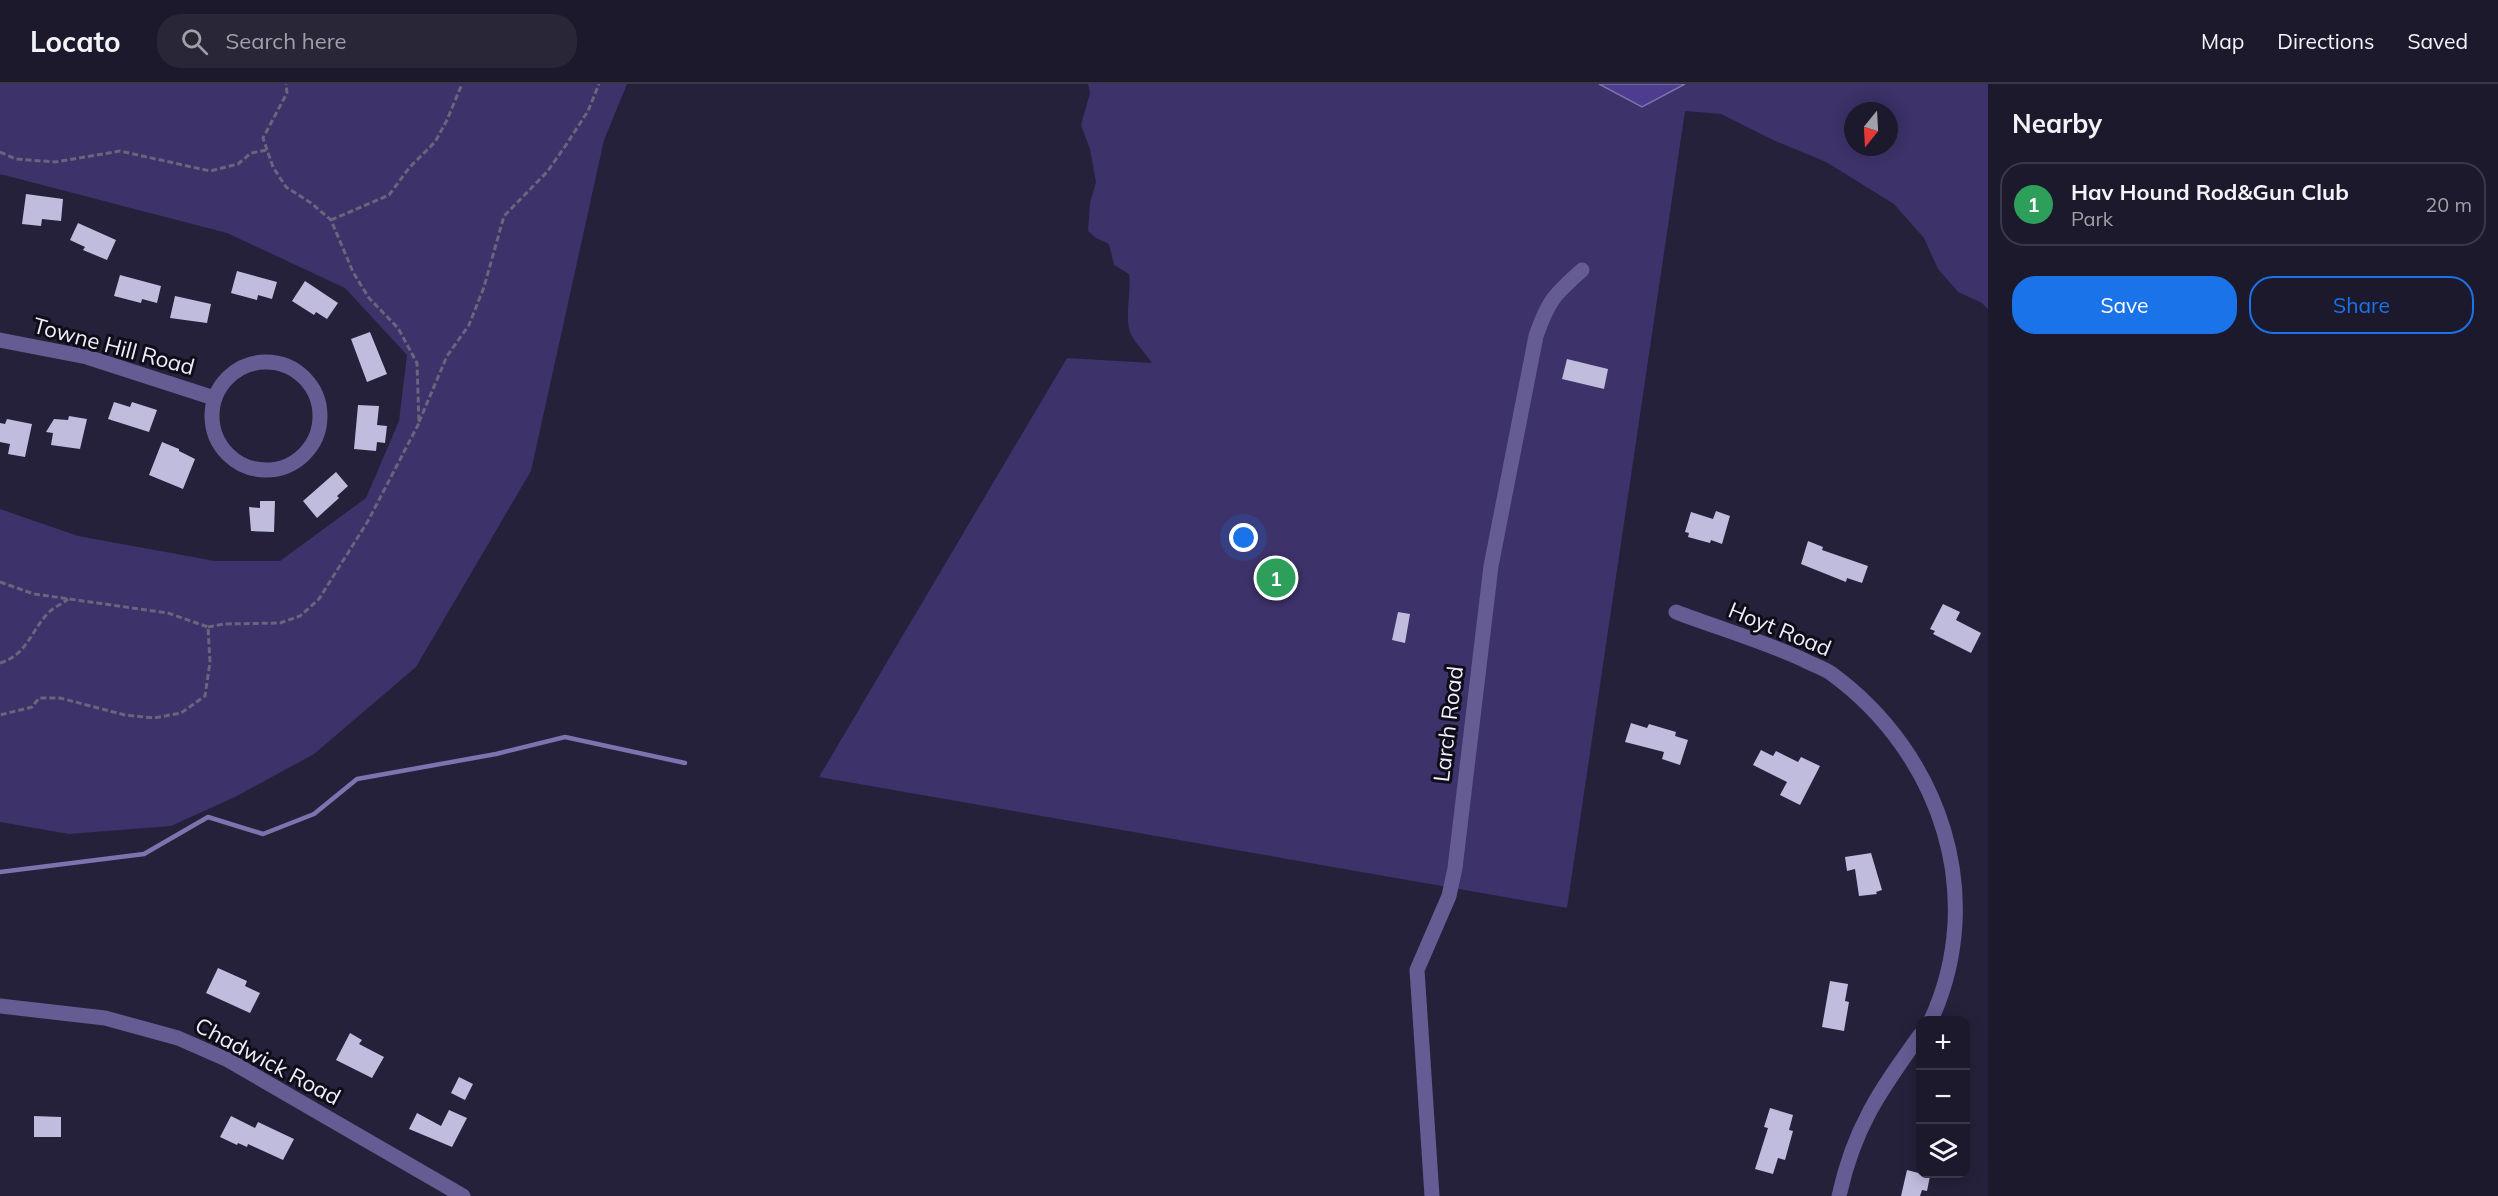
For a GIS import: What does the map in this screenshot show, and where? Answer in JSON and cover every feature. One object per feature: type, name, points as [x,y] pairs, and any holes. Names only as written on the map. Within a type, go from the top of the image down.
[{"type":"street","name":"Larch Road","points":[[1431,1196],[1417,970],[1449,896],[1455,868],[1491,566],[1536,336],[1545,309],[1557,293],[1582,270]]},
{"type":"street","name":"Towne Hill Road","points":[[0,340],[78,355],[214,398]]},
{"type":"street","points":[[267,362],[289,367],[307,381],[318,400],[320,423],[317,434],[305,453],[286,466],[264,470],[243,465],[225,451],[214,431],[212,420],[214,398],[226,379],[245,366],[267,362]]},
{"type":"street","name":"Hoyt Road","points":[[1676,612],[1786,652],[1831,673],[1874,710],[1902,742],[1924,775],[1947,816],[1960,858],[1964,890],[1962,937],[1952,978],[1933,1016]]},
{"type":"street","name":"Chadwick Road","points":[[0,1006],[105,1018],[178,1038],[228,1060],[463,1196]]},
{"type":"street","points":[[1839,1196],[1857,1134],[1877,1095],[1916,1041]]},
{"type":"path","points":[[286,84],[287,93],[263,138],[273,167],[286,187],[311,203],[331,220],[353,272],[369,298],[398,328],[417,363],[419,423]]},
{"type":"path","points":[[331,220],[390,195],[409,168],[435,142],[462,84]]},
{"type":"path","points":[[0,582],[34,594],[168,613],[208,627],[224,624],[280,623],[300,616],[319,599],[368,521],[419,423],[447,356],[472,315],[484,287],[504,216],[547,171],[566,145],[588,111],[599,84]]},
{"type":"path","points":[[0,152],[16,159],[55,162],[120,151],[210,171],[238,164],[252,153],[267,150]]},
{"type":"path","points":[[0,663],[15,656],[25,647],[48,613],[68,599]]},
{"type":"path","points":[[0,715],[32,707],[39,698],[60,698],[125,715],[154,718],[181,713],[205,696],[210,662],[208,627]]},
{"type":"shaded area","points":[[0,84],[627,84],[604,140],[531,471],[416,667],[314,754],[235,797],[171,826],[69,834],[0,822],[0,509],[78,536],[215,561],[280,561],[366,498],[399,421],[407,355],[345,288],[227,233],[0,174]]},
{"type":"shaded area","points":[[1088,84],[1988,84],[1988,309],[1982,303],[1958,292],[1938,269],[1924,238],[1894,204],[1826,162],[1773,140],[1721,114],[1685,111],[1567,908],[819,777],[1067,358],[1152,363],[1129,330],[1129,274],[1114,265],[1109,244],[1088,231],[1090,203],[1096,182],[1090,149],[1081,125],[1090,93]]},
{"type":"shaded area","points":[[1599,84],[1685,84],[1642,107]]},
{"type":"building","points":[[26,194],[63,199],[61,221],[42,219],[41,226],[22,224]]},
{"type":"building","points":[[78,223],[116,240],[107,260],[83,250],[85,247],[70,240]]},
{"type":"building","points":[[237,271],[277,282],[272,299],[258,295],[257,300],[231,293]]},
{"type":"building","points":[[120,275],[161,286],[157,303],[142,299],[141,303],[114,296]]},
{"type":"building","points":[[305,281],[338,303],[327,319],[316,312],[314,315],[292,301]]},
{"type":"building","points":[[175,296],[211,304],[207,323],[170,318]]},
{"type":"building","points":[[370,332],[387,374],[367,382],[351,339]]},
{"type":"building","points":[[1567,359],[1608,369],[1604,389],[1562,379]]},
{"type":"building","points":[[114,402],[130,407],[132,402],[157,410],[149,432],[108,419]]},
{"type":"building","points":[[358,405],[379,406],[377,425],[387,426],[385,443],[377,442],[376,451],[354,449]]},
{"type":"building","points":[[69,416],[87,419],[80,449],[51,445],[53,433],[46,432],[54,419],[68,420]]},
{"type":"building","points":[[7,419],[32,424],[25,457],[8,454],[10,444],[0,442],[0,423],[5,424]]},
{"type":"building","points":[[162,442],[195,459],[183,489],[149,475]]},
{"type":"building","points":[[336,472],[348,486],[337,496],[339,498],[317,518],[303,501]]},
{"type":"building","points":[[260,501],[275,501],[274,532],[251,531],[249,507],[260,508]]},
{"type":"building","points":[[1716,511],[1730,516],[1722,544],[1688,537],[1689,533],[1685,532],[1691,512],[1713,519]]},
{"type":"building","points":[[1808,541],[1823,547],[1822,550],[1868,566],[1862,583],[1847,578],[1846,582],[1801,564]]},
{"type":"building","points":[[1943,604],[1960,612],[1956,620],[1981,633],[1971,653],[1933,634],[1935,631],[1930,629]]},
{"type":"building","points":[[1398,612],[1410,614],[1405,643],[1392,640]]},
{"type":"building","points":[[1631,723],[1647,728],[1649,724],[1676,732],[1675,736],[1688,740],[1680,765],[1662,759],[1664,752],[1625,742]]},
{"type":"building","points":[[1761,750],[1773,756],[1776,751],[1798,762],[1801,757],[1820,766],[1800,805],[1780,795],[1787,782],[1753,765]]},
{"type":"building","points":[[1871,853],[1882,890],[1876,892],[1877,894],[1859,896],[1855,869],[1847,871],[1845,857]]},
{"type":"building","points":[[218,968],[247,981],[245,986],[260,993],[250,1013],[206,993]]},
{"type":"building","points":[[1830,981],[1848,984],[1845,1001],[1849,1002],[1844,1031],[1822,1027]]},
{"type":"building","points":[[350,1033],[362,1040],[359,1044],[384,1057],[372,1078],[336,1060]]},
{"type":"building","points":[[459,1077],[473,1084],[465,1100],[451,1093]]},
{"type":"building","points":[[1770,1108],[1793,1115],[1789,1130],[1793,1131],[1785,1160],[1778,1158],[1773,1174],[1755,1169],[1768,1128],[1764,1127]]},
{"type":"building","points":[[449,1110],[467,1118],[452,1147],[409,1129],[417,1113],[441,1126]]},
{"type":"building","points":[[34,1116],[61,1117],[61,1137],[34,1137]]},
{"type":"building","points":[[231,1116],[255,1128],[258,1122],[294,1139],[283,1160],[248,1144],[247,1147],[238,1143],[237,1145],[220,1137]]},
{"type":"building","points":[[1907,1170],[1916,1172],[1916,1178],[1930,1178],[1927,1191],[1922,1190],[1920,1196],[1901,1196]]},
{"type":"waterway","points":[[0,872],[144,854],[208,817],[263,834],[314,814],[357,779],[496,754],[565,737],[685,763]]},
{"type":"place","name":"Hav Hound Rod&Gun Club","points":[[1276,578]]}]
